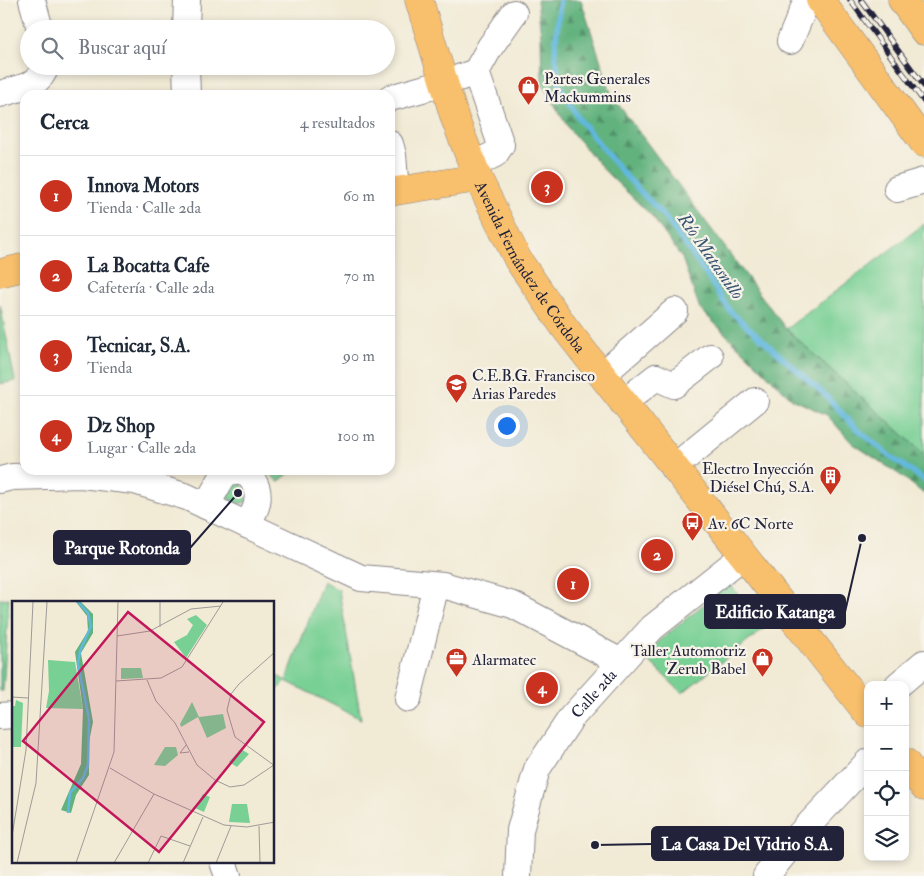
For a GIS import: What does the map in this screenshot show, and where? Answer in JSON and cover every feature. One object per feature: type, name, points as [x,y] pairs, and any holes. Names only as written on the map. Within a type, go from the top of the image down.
[{"type":"main road","name":"Avenida Fernández de Córdoba","points":[[419,0],[455,120],[476,171],[518,260],[565,328],[864,708]]},
{"type":"main road","points":[[820,0],[924,143]]},
{"type":"main road","points":[[902,0],[924,30]]},
{"type":"main road","points":[[395,191],[476,171]]},
{"type":"main road","points":[[0,273],[20,268]]},
{"type":"main road","points":[[909,767],[924,787]]},
{"type":"street","points":[[32,0],[38,20]]},
{"type":"street","points":[[187,20],[188,0]]},
{"type":"street","points":[[790,41],[807,0]]},
{"type":"street","points":[[395,97],[476,72],[490,47],[514,13]]},
{"type":"street","points":[[476,72],[501,145],[496,154],[476,171]]},
{"type":"street","points":[[0,94],[34,84],[42,75]]},
{"type":"street","points":[[187,75],[188,90]]},
{"type":"street","points":[[897,189],[924,181]]},
{"type":"street","points":[[602,375],[675,311]]},
{"type":"street","points":[[623,403],[656,377],[674,384],[710,356]]},
{"type":"street","points":[[674,468],[755,401]]},
{"type":"street","points":[[0,480],[12,477],[81,475],[136,481],[187,497],[361,578],[436,585],[513,605],[621,662]]},
{"type":"street","points":[[206,506],[223,476],[226,475]]},
{"type":"street","points":[[247,525],[257,504],[259,491],[248,475]]},
{"type":"street","name":"Calle 2da","points":[[518,876],[520,830],[537,769],[571,718],[652,628],[743,556]]},
{"type":"street","points":[[408,699],[436,585]]},
{"type":"street","points":[[903,681],[924,663]]},
{"type":"street","points":[[766,876],[800,833],[864,766]]},
{"type":"street","points":[[224,864],[228,876]]},
{"type":"green space","points":[[537,0],[581,0],[612,96],[786,329],[924,454],[924,494],[903,477],[852,443],[827,415],[792,399],[700,309],[682,258],[651,215],[607,173],[569,129],[542,84],[541,35]]},
{"type":"green space","points":[[924,224],[924,454],[786,329]]},
{"type":"green space","points":[[0,304],[15,381],[0,384]]},
{"type":"green space","points":[[272,475],[287,475],[278,482]]},
{"type":"green space","points":[[240,479],[247,501],[235,504],[230,501],[226,493],[226,487]]},
{"type":"green space","points":[[323,581],[339,590],[361,719],[286,681]]},
{"type":"green space","points":[[729,583],[765,628],[682,693],[643,655]]},
{"type":"green space","points":[[9,598],[3,691],[0,691],[0,599]]},
{"type":"green space","points":[[275,675],[286,681],[275,692]]},
{"type":"waterway","name":"Río Matasnillo","points":[[560,0],[555,50],[559,84],[579,119],[621,171],[664,216],[730,311],[824,394],[857,429],[891,457],[924,480]]},
{"type":"railway","points":[[850,0],[924,102]]},
{"type":"railway","points":[[861,0],[924,86]]},
{"type":"place","name":"Partes Generales Mackummins","points":[[528,106]]},
{"type":"place","name":"Tecnicar, S.A.","points":[[547,187]]},
{"type":"place","name":"C.E.B.G. Francisco Arias Paredes","points":[[456,403]]},
{"type":"place","name":"Parque Rotonda","points":[[238,493]]},
{"type":"place","name":"Electro Inyección Diésel Chú, S.A.","points":[[830,496]]},
{"type":"place","name":"Edificio Katanga","points":[[862,538]]},
{"type":"place","name":"Av. 6C Norte","points":[[692,542]]},
{"type":"place","name":"La Bocatta Cafe","points":[[657,555]]},
{"type":"place","name":"Innova Motors","points":[[573,584]]},
{"type":"place","name":"Alarmatec","points":[[456,678]]},
{"type":"place","name":"Taller Automotriz Zerub Babel","points":[[762,678]]},
{"type":"place","name":"Dz Shop","points":[[542,688]]},
{"type":"place","name":"La Casa Del Vidrio S.A.","points":[[595,845]]}]
